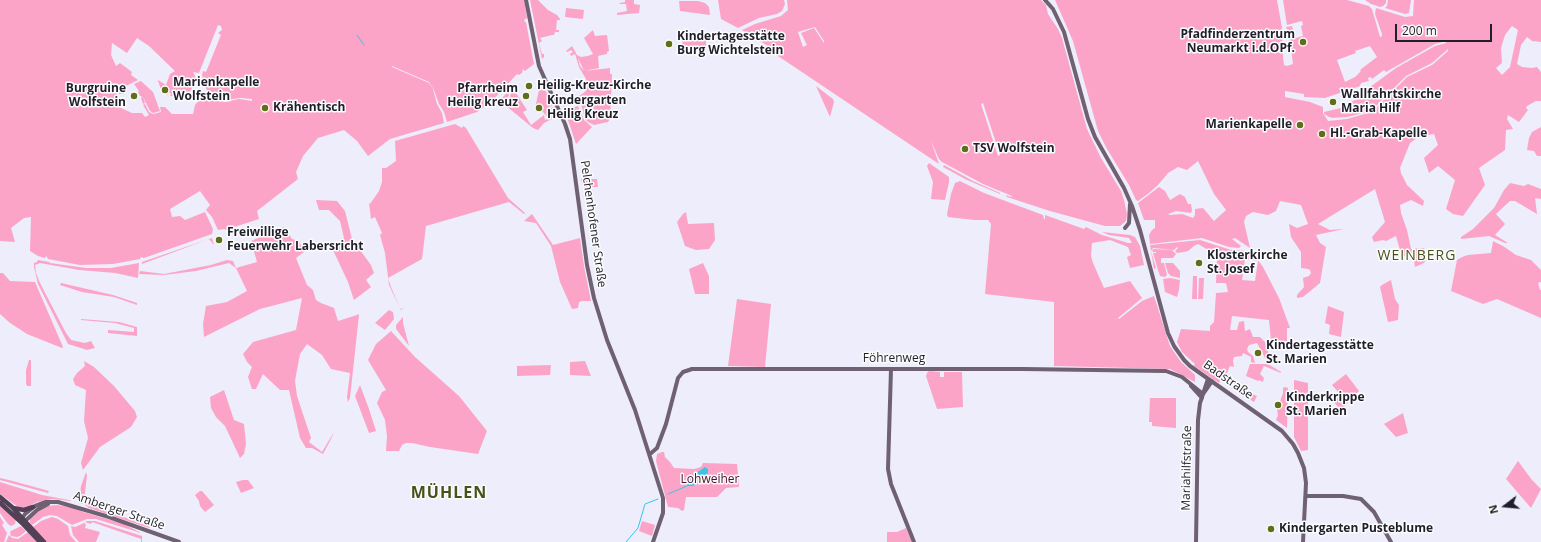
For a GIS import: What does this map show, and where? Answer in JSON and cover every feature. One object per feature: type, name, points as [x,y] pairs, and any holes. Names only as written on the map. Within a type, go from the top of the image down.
[{"type":"main road","name":"Pelchenhofener Straße","points":[[526,0],[539,64],[569,135],[587,265],[594,298],[607,340],[634,406],[662,494],[664,506],[654,542]]},
{"type":"main road","name":"Badstraße","points":[[1046,1],[1052,7],[1066,37],[1093,132],[1100,148],[1129,198],[1172,342],[1184,360],[1276,426],[1287,435],[1295,447],[1303,465],[1306,483],[1303,542]]},
{"type":"main road","points":[[1125,228],[1129,222],[1130,215],[1129,198]]},
{"type":"main road","name":"Föhrenweg","points":[[650,454],[657,448],[666,424],[678,378],[683,372],[689,369],[1078,369],[1166,371],[1180,376],[1202,396]]},
{"type":"main road","points":[[891,369],[888,469],[890,480],[914,542]]},
{"type":"main road","name":"Mariahilfstraße","points":[[1196,542],[1198,412],[1202,396],[1210,380]]},
{"type":"main road","points":[[1306,496],[1343,496],[1361,499],[1378,516],[1391,542]]},
{"type":"main road","points":[[0,497],[12,507],[40,542]]},
{"type":"main road","points":[[22,521],[36,510],[52,502]]},
{"type":"main road","name":"Amberger Straße","points":[[33,507],[43,503],[52,502],[76,506],[179,542]]},
{"type":"main road","points":[[0,503],[44,542]]},
{"type":"main road","points":[[12,507],[24,510],[33,507]]},
{"type":"main road","points":[[22,521],[33,507]]},
{"type":"green space","points":[[0,0],[524,0],[527,18],[524,20],[526,22],[534,64],[525,71],[523,69],[522,73],[519,75],[517,74],[491,102],[477,112],[447,122],[444,112],[439,104],[434,90],[429,82],[392,66],[429,83],[433,89],[437,104],[442,113],[444,123],[390,139],[368,156],[357,141],[344,130],[318,138],[303,156],[296,172],[298,179],[257,211],[259,219],[225,230],[218,230],[212,217],[206,210],[210,205],[200,191],[170,209],[172,217],[180,216],[185,220],[205,212],[213,229],[212,234],[144,258],[141,257],[140,259],[113,264],[80,265],[48,259],[46,256],[45,258],[38,256],[30,251],[31,217],[24,218],[11,228],[15,242],[0,241]],"holes":[[[218,25],[221,26],[222,30],[218,33],[221,35],[206,72],[203,71],[202,75],[208,94],[224,100],[241,98],[252,99],[252,101],[239,99],[225,102],[208,96],[201,98],[195,105],[193,114],[172,114],[165,107],[160,107],[161,112],[153,114],[149,112],[145,104],[143,105],[149,115],[145,117],[142,113],[132,113],[121,108],[116,92],[118,91],[119,94],[124,94],[123,90],[126,89],[126,86],[138,80],[131,75],[132,72],[120,63],[116,66],[111,55],[112,43],[127,53],[137,38],[149,46],[175,71],[170,74],[166,85],[158,80],[162,92],[167,95],[169,92],[171,94],[170,96],[183,95],[189,93],[194,85],[196,78],[193,72],[199,73]]]},
{"type":"green space","points":[[530,0],[538,0],[560,19],[557,20],[556,30],[559,30],[559,32],[555,32],[554,35],[540,38],[542,41],[539,43],[542,54],[544,54],[542,59]]},
{"type":"green space","points":[[625,0],[634,0],[634,4],[640,5],[639,13],[617,15],[617,13],[627,11],[626,4],[619,4],[625,2]]},
{"type":"green space","points":[[718,0],[784,0],[785,4],[782,11],[777,14],[759,18],[738,28],[721,19]]},
{"type":"green space","points":[[787,0],[1041,0],[1046,5],[1048,14],[1062,38],[1087,129],[1101,158],[1121,191],[1127,214],[1126,221],[1120,226],[1105,226],[1050,211],[1007,197],[1006,195],[1012,196],[983,184],[942,162],[939,159],[931,141],[939,164],[775,54],[776,51],[742,30],[755,24],[781,16],[788,10]],"holes":[[[815,27],[824,43],[814,28],[801,33],[807,45],[803,47],[798,32]],[[983,103],[1000,155],[998,156],[981,104]]]},
{"type":"green space","points":[[1055,0],[1277,0],[1282,28],[1284,65],[1287,66],[1293,64],[1289,34],[1286,27],[1292,26],[1296,38],[1303,36],[1301,26],[1303,25],[1302,21],[1287,25],[1283,0],[1347,0],[1369,6],[1372,9],[1380,37],[1382,34],[1375,14],[1376,8],[1405,17],[1413,16],[1414,0],[1541,0],[1541,42],[1532,41],[1527,37],[1521,45],[1517,64],[1522,67],[1537,67],[1541,72],[1541,101],[1536,101],[1527,106],[1526,108],[1528,110],[1519,122],[1508,115],[1507,119],[1513,129],[1506,130],[1505,150],[1479,168],[1485,185],[1463,216],[1453,214],[1446,209],[1455,180],[1438,166],[1429,173],[1424,158],[1438,145],[1434,134],[1428,135],[1426,131],[1410,143],[1400,168],[1401,173],[1407,185],[1424,201],[1423,206],[1411,200],[1400,205],[1411,249],[1424,248],[1426,259],[1424,263],[1415,267],[1413,253],[1402,257],[1396,236],[1386,241],[1383,240],[1374,242],[1372,237],[1385,222],[1375,189],[1318,224],[1330,230],[1344,229],[1316,235],[1320,243],[1326,247],[1320,283],[1303,297],[1297,298],[1297,295],[1304,287],[1303,278],[1309,276],[1311,273],[1308,269],[1301,268],[1301,252],[1291,237],[1289,224],[1297,228],[1308,224],[1301,205],[1280,201],[1276,211],[1268,215],[1253,212],[1246,216],[1244,222],[1250,248],[1235,238],[1232,239],[1241,246],[1239,248],[1229,247],[1202,238],[1150,244],[1149,235],[1155,228],[1155,220],[1144,220],[1138,203],[1159,187],[1165,191],[1170,200],[1180,194],[1185,197],[1188,204],[1191,204],[1191,213],[1176,211],[1168,214],[1170,215],[1182,214],[1193,218],[1195,215],[1195,209],[1203,208],[1214,221],[1226,210],[1214,194],[1198,161],[1187,170],[1178,167],[1168,173],[1149,193],[1138,201],[1136,200],[1098,131],[1073,41]],"holes":[[[1512,26],[1518,30],[1510,67],[1502,75],[1496,68],[1502,63],[1501,48],[1505,35]],[[1446,41],[1446,43],[1435,46],[1396,68],[1366,90],[1358,99],[1348,103],[1349,106],[1324,112],[1324,114],[1331,118],[1347,117],[1368,112],[1374,108],[1406,76],[1432,63],[1448,49],[1448,51],[1432,65],[1407,77],[1375,109],[1368,113],[1347,119],[1328,121],[1323,113],[1323,107],[1310,102],[1285,97],[1285,91],[1304,94],[1304,97],[1325,98],[1360,86],[1361,83],[1369,81],[1368,78],[1371,77],[1372,79],[1384,70],[1386,72],[1435,44]],[[1370,46],[1377,57],[1360,70],[1361,71],[1355,77],[1345,82],[1337,60],[1356,53],[1355,51]]]},
{"type":"green space","points":[[1365,0],[1386,0],[1386,3],[1380,7]]},
{"type":"green space","points":[[1388,0],[1411,0],[1409,13],[1405,14],[1385,8]]},
{"type":"green space","points":[[679,1],[698,1],[705,3],[709,7],[710,15],[680,11]]},
{"type":"green space","points":[[566,8],[584,10],[583,19],[565,17]]},
{"type":"green space","points":[[593,30],[595,36],[607,35],[609,51],[607,54],[598,56],[599,68],[584,71],[610,68],[610,74],[612,74],[610,119],[608,122],[594,125],[585,119],[579,96],[585,92],[587,87],[585,87],[586,79],[579,67],[575,54],[571,56],[570,54],[573,52],[571,50],[566,51],[572,46],[577,55],[581,57],[588,56],[593,54],[584,38]],"holes":[[[578,58],[584,71],[580,66]]]},
{"type":"green space","points":[[706,35],[706,50],[683,51],[682,36]]},
{"type":"green space","points":[[141,81],[153,92],[160,111],[153,113],[150,111],[143,97],[145,103],[143,104],[142,97],[134,84]]},
{"type":"green space","points":[[543,86],[553,105],[549,107],[554,107],[558,116],[544,123],[538,130],[533,128],[500,101],[508,91],[509,96],[503,101],[505,103],[508,101],[512,108],[517,105],[513,98],[510,99],[511,90],[514,90],[527,110],[523,112],[531,125],[544,115],[545,120],[548,118],[539,107],[535,108],[539,90],[544,89],[543,87],[539,88]]},
{"type":"green space","points":[[816,86],[833,99],[834,102],[830,117]]},
{"type":"green space","points":[[562,102],[566,110],[578,106],[584,120],[592,127],[576,144]]},
{"type":"green space","points":[[455,124],[462,128],[463,126],[466,128],[508,198],[525,213],[524,214],[509,202],[426,226],[422,259],[388,278],[385,253],[380,235],[382,233],[375,217],[371,219],[369,203],[370,204],[379,191],[382,182],[382,168],[386,168],[396,161],[395,141]]},
{"type":"green space","points":[[1541,127],[1541,156],[1537,156],[1534,151],[1527,150],[1529,138],[1532,132]]},
{"type":"green space","points":[[929,163],[949,177],[945,200],[931,199],[933,182],[927,166]]},
{"type":"green space","points":[[944,165],[1000,194],[967,180],[943,167]]},
{"type":"green space","points":[[581,179],[597,179],[598,187],[583,187]]},
{"type":"green space","points":[[960,181],[984,193],[1043,215],[1044,219],[1045,215],[1084,229],[1086,227],[1102,235],[1128,243],[1132,243],[1129,238],[1109,235],[1102,232],[1130,235],[1135,237],[1140,246],[1144,265],[1130,268],[1127,257],[1131,255],[1128,247],[1110,240],[1092,243],[1091,256],[1093,263],[1104,288],[1130,281],[1142,298],[1118,318],[1119,319],[1142,301],[1154,296],[1170,346],[1181,362],[1195,375],[1195,382],[1170,369],[1054,366],[1054,302],[985,294],[991,224],[988,220],[948,217],[947,214],[951,194],[955,183]]},
{"type":"green space","points":[[1510,183],[1524,186],[1528,184],[1541,189],[1541,199],[1535,198],[1537,214],[1515,201],[1510,201],[1496,214],[1505,224],[1495,235],[1508,243],[1489,236],[1461,239],[1461,237],[1473,229],[1494,208],[1504,190]]},
{"type":"green space","points":[[316,200],[337,201],[345,211],[352,239],[371,265],[374,273],[366,280],[371,287],[354,300],[348,282],[332,248],[344,238],[340,221],[329,210],[319,210]]},
{"type":"green space","points":[[686,212],[688,224],[714,223],[715,240],[709,249],[696,250],[685,246],[677,222]]},
{"type":"green space","points":[[532,214],[553,245],[580,238],[591,301],[579,302],[578,308],[572,309],[560,282],[551,246],[536,223],[524,221]]},
{"type":"green space","points":[[284,227],[292,239],[299,241],[304,252],[296,258],[307,285],[313,290],[316,300],[334,308],[338,321],[358,314],[359,315],[350,398],[348,402],[347,397],[350,373],[331,369],[322,355],[307,344],[300,354],[295,381],[297,396],[311,438],[309,442],[322,452],[334,432],[323,454],[312,448],[306,448],[300,438],[289,390],[280,390],[263,374],[256,389],[252,389],[248,377],[252,367],[247,362],[243,354],[253,342],[296,330],[302,298],[260,309],[204,337],[203,324],[206,306],[227,302],[247,291],[236,268],[257,262],[251,241]]},
{"type":"green space","points":[[212,238],[214,245],[209,239]]},
{"type":"green space","points":[[208,239],[142,264],[142,262]]},
{"type":"green space","points":[[1200,240],[1231,250],[1248,251],[1255,256],[1263,267],[1279,298],[1290,328],[1287,328],[1287,341],[1271,341],[1269,320],[1232,316],[1230,330],[1237,330],[1239,322],[1244,321],[1245,331],[1250,329],[1253,337],[1260,337],[1265,342],[1271,361],[1268,361],[1265,358],[1257,343],[1249,345],[1247,349],[1253,356],[1255,363],[1251,362],[1251,357],[1243,353],[1242,356],[1234,357],[1234,367],[1230,366],[1225,377],[1221,378],[1216,372],[1217,376],[1221,379],[1219,383],[1194,366],[1195,364],[1182,352],[1177,342],[1181,329],[1210,331],[1210,326],[1214,322],[1216,293],[1228,292],[1226,283],[1216,283],[1217,255],[1198,244],[1188,251],[1177,253],[1175,251],[1178,248],[1177,247],[1174,250],[1153,248],[1151,251],[1150,245]],"holes":[[[1245,259],[1258,261],[1255,281],[1242,280]]]},
{"type":"green space","points":[[1493,241],[1516,255],[1531,260],[1541,270],[1541,282],[1538,283],[1541,290],[1541,318],[1497,299],[1483,304],[1451,291],[1457,260],[1468,255],[1491,253]]},
{"type":"green space","points":[[1152,250],[1172,250],[1176,254],[1173,258],[1161,258],[1161,263],[1164,263],[1167,275],[1165,277],[1160,276],[1153,253],[1156,252],[1153,252]]},
{"type":"green space","points":[[1151,251],[1156,268],[1154,269]]},
{"type":"green space","points":[[38,260],[86,268],[111,268],[139,263],[138,278],[115,273],[79,270],[40,263],[35,265],[40,283],[71,340],[85,343],[91,341],[95,348],[87,350],[68,344],[38,284],[34,263]]},
{"type":"green space","points":[[227,260],[233,261],[236,268],[229,263],[196,271],[164,275],[139,274],[140,271],[164,274],[211,265]]},
{"type":"green space","points":[[703,263],[709,276],[709,294],[695,294],[689,269]]},
{"type":"green space","points":[[1165,263],[1173,263],[1180,271],[1180,278],[1171,276],[1168,273]]},
{"type":"green space","points":[[0,273],[3,273],[10,281],[35,282],[63,347],[62,348],[27,334],[10,323],[0,314]]},
{"type":"green space","points":[[1193,276],[1197,276],[1197,299],[1192,299]]},
{"type":"green space","points":[[1170,278],[1180,280],[1177,297],[1165,292],[1163,279]]},
{"type":"green space","points":[[1199,278],[1204,278],[1203,299],[1198,299]]},
{"type":"green space","points":[[388,279],[391,287],[400,307],[389,285]]},
{"type":"green space","points":[[1391,280],[1395,299],[1399,305],[1398,320],[1388,322],[1380,287]]},
{"type":"green space","points":[[61,283],[113,295],[137,303],[137,305],[114,297],[82,292],[60,285]]},
{"type":"green space","points":[[737,299],[771,304],[765,367],[728,366]]},
{"type":"green space","points":[[1328,306],[1344,312],[1341,337],[1329,334],[1330,325],[1325,323]]},
{"type":"green space","points":[[389,310],[393,312],[394,319],[385,330],[375,323]]},
{"type":"green space","points":[[403,317],[403,323],[409,346],[396,329],[396,325]]},
{"type":"green space","points":[[81,319],[119,322],[137,327],[137,336],[108,333],[108,330],[134,332],[134,328],[115,323]]},
{"type":"green space","points":[[391,331],[415,357],[459,396],[487,431],[478,454],[412,443],[402,445],[399,451],[386,451],[387,436],[385,420],[377,403],[382,392],[386,390],[368,360],[376,344]]},
{"type":"green space","points":[[29,360],[31,360],[31,386],[27,386],[26,370]]},
{"type":"green space","points":[[84,361],[94,367],[114,386],[135,411],[137,417],[131,427],[100,447],[83,470],[81,463],[88,438],[84,421],[86,390],[75,385],[73,379],[85,366]]},
{"type":"green space","points":[[585,361],[591,376],[570,375],[570,362]]},
{"type":"green space","points":[[1250,364],[1268,364],[1281,373],[1264,366],[1260,374],[1264,378],[1263,382],[1258,381],[1246,376]]},
{"type":"green space","points":[[551,365],[550,375],[517,376],[517,366]]},
{"type":"green space","points":[[929,371],[940,372],[940,377],[944,377],[944,372],[962,372],[963,407],[937,409],[926,376]]},
{"type":"green space","points":[[1346,374],[1359,391],[1341,410],[1332,400],[1339,393],[1332,385]]},
{"type":"green space","points":[[1294,380],[1308,383],[1308,450],[1301,451],[1294,437]]},
{"type":"green space","points":[[360,385],[376,431],[369,433],[355,396]]},
{"type":"green space","points":[[1232,388],[1241,389],[1257,396],[1254,402]]},
{"type":"green space","points":[[1283,388],[1288,388],[1287,428],[1276,420]]},
{"type":"green space","points":[[224,390],[234,420],[244,424],[246,444],[244,454],[240,458],[225,426],[216,417],[211,408],[210,397]]},
{"type":"green space","points":[[1150,398],[1176,398],[1176,428],[1152,426],[1152,422],[1149,422]]},
{"type":"green space","points":[[1403,413],[1408,433],[1396,437],[1384,424]]},
{"type":"green space","name":"Lohweiher","points":[[664,452],[665,457],[674,468],[694,469],[701,467],[703,463],[737,464],[739,487],[726,488],[717,497],[686,497],[684,510],[682,511],[678,508],[668,507],[656,461],[657,454]]},
{"type":"green space","points":[[1518,461],[1532,480],[1541,489],[1531,508],[1506,479]]},
{"type":"green space","points":[[86,472],[84,502],[150,527],[149,528],[89,508],[84,504],[79,503],[81,486]]},
{"type":"green space","points":[[0,478],[49,491],[48,493],[0,480]]},
{"type":"green space","points":[[248,480],[254,488],[241,493],[236,482]]},
{"type":"green space","points":[[0,482],[42,495],[74,501],[52,499],[37,502],[25,508],[18,507],[0,494]]},
{"type":"green space","points":[[202,491],[214,505],[205,512],[200,506],[195,495]]},
{"type":"green space","points":[[57,505],[76,508],[83,512],[124,524],[141,533],[96,519],[87,519],[72,525],[57,516],[50,515],[43,517],[32,525],[30,523],[30,518],[38,511],[47,506]]},
{"type":"green space","points":[[0,506],[16,519],[15,524],[11,526],[8,524],[0,513]]},
{"type":"green space","points":[[0,517],[4,523],[2,525],[7,533],[4,542],[0,542]]},
{"type":"green space","points":[[52,517],[68,526],[70,535],[76,542],[46,542],[33,527],[41,521]]},
{"type":"green space","points":[[95,521],[142,536],[142,542],[141,539],[92,522],[91,524],[85,522]]},
{"type":"green space","points":[[642,521],[655,525],[652,536],[639,531]]},
{"type":"green space","points":[[84,523],[86,524],[85,528],[100,532],[96,542],[79,542],[73,535],[71,526],[75,527]]},
{"type":"green space","points":[[21,526],[26,531],[17,537],[11,536],[11,531]]},
{"type":"green space","points":[[906,528],[912,542],[887,542],[887,532],[897,532]]},
{"type":"green space","points":[[28,532],[38,542],[6,542],[9,535],[12,538],[18,539]]},
{"type":"water","name":"Lohweiher","points":[[705,467],[708,469],[708,473],[693,486],[687,486],[692,476]]},
{"type":"waterway","points":[[357,35],[364,45]]},
{"type":"waterway","points":[[668,494],[687,486]]},
{"type":"waterway","points":[[626,542],[638,528],[645,504],[658,499]]},
{"type":"place","name":"Pfadfinderzentrum Neumarkt i.d.OPf.","points":[[1303,42]]},
{"type":"place","name":"Kindertagesstätte Burg Wichtelstein","points":[[669,44]]},
{"type":"place","name":"Heilig-Kreuz-Kirche","points":[[529,86]]},
{"type":"place","name":"Marienkapelle Wolfstein","points":[[165,90]]},
{"type":"place","name":"Burgruine Wolfstein","points":[[134,96]]},
{"type":"place","name":"Pfarrheim Heilig kreuz","points":[[526,96]]},
{"type":"place","name":"Wallfahrtskirche Maria Hilf","points":[[1333,102]]},
{"type":"place","name":"Krähentisch","points":[[265,108]]},
{"type":"place","name":"Kindergarten Heilig Kreuz","points":[[539,108]]},
{"type":"place","name":"Marienkapelle","points":[[1300,125]]},
{"type":"place","name":"Hl.-Grab-Kapelle","points":[[1322,134]]},
{"type":"place","name":"TSV Wolfstein","points":[[965,149]]},
{"type":"place","name":"Freiwillige Feuerwehr Labersricht","points":[[219,240]]},
{"type":"place","name":"Klosterkirche St. Josef","points":[[1199,263]]},
{"type":"place","name":"Kindertagesstätte St. Marien","points":[[1258,353]]},
{"type":"place","name":"Kinderkrippe St. Marien","points":[[1278,405]]},
{"type":"place","name":"Kindergarten Pusteblume","points":[[1271,529]]},
{"type":"district","name":"WEINBERG","points":[[1417,256]]},
{"type":"district","name":"MÜHLEN","points":[[449,493]]}]
